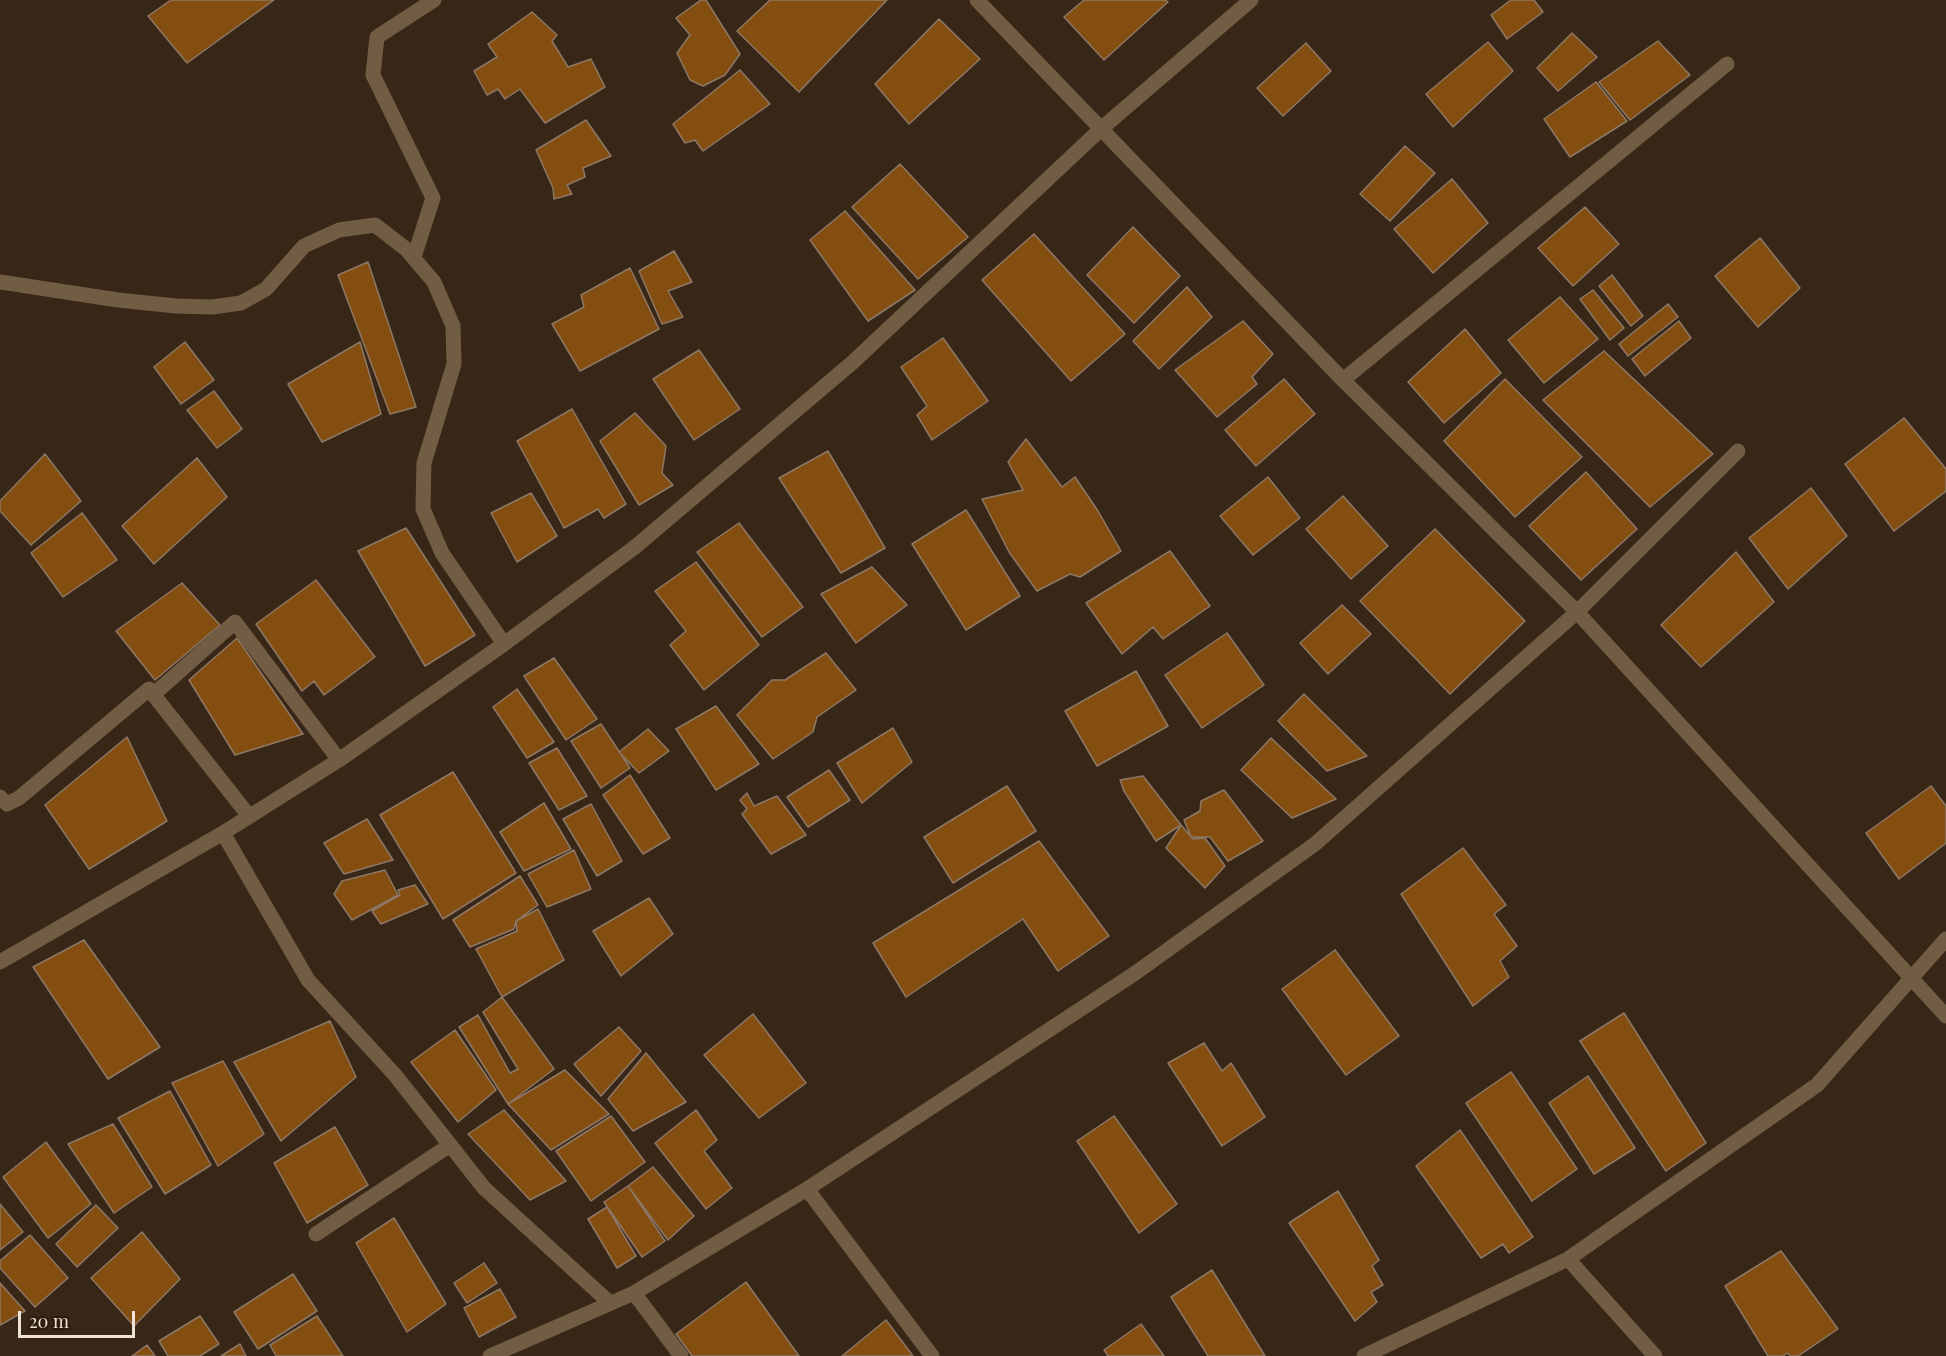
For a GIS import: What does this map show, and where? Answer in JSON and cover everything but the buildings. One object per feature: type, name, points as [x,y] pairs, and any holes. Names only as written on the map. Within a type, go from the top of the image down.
[{"type":"street","points":[[414,257],[434,198],[373,75],[377,37],[434,0]]},
{"type":"street","points":[[977,0],[1343,380],[1577,612],[1946,1016]]},
{"type":"street","points":[[0,962],[222,833],[339,760],[504,644],[635,547],[853,362],[1102,128],[1251,0]]},
{"type":"street","points":[[1343,380],[1727,64]]},
{"type":"street","points":[[0,282],[118,300],[176,306],[212,307],[241,303],[266,290],[304,246],[339,230],[375,225],[406,249],[434,282],[453,326],[454,364],[424,463],[423,509],[442,553],[504,644]]},
{"type":"street","points":[[490,1356],[634,1293],[807,1189],[1134,974],[1315,844],[1577,612],[1738,451]]},
{"type":"street","points":[[153,695],[235,622],[339,760]]},
{"type":"street","points":[[0,797],[7,804],[19,798],[149,689],[249,816]]},
{"type":"street","points":[[222,833],[308,980],[395,1075],[484,1188],[610,1304]]},
{"type":"street","points":[[1364,1356],[1568,1259],[1817,1085],[1946,939]]},
{"type":"street","points":[[316,1234],[450,1144]]},
{"type":"street","points":[[807,1189],[932,1356]]},
{"type":"street","points":[[1568,1259],[1656,1356]]},
{"type":"street","points":[[634,1293],[681,1356]]}]
